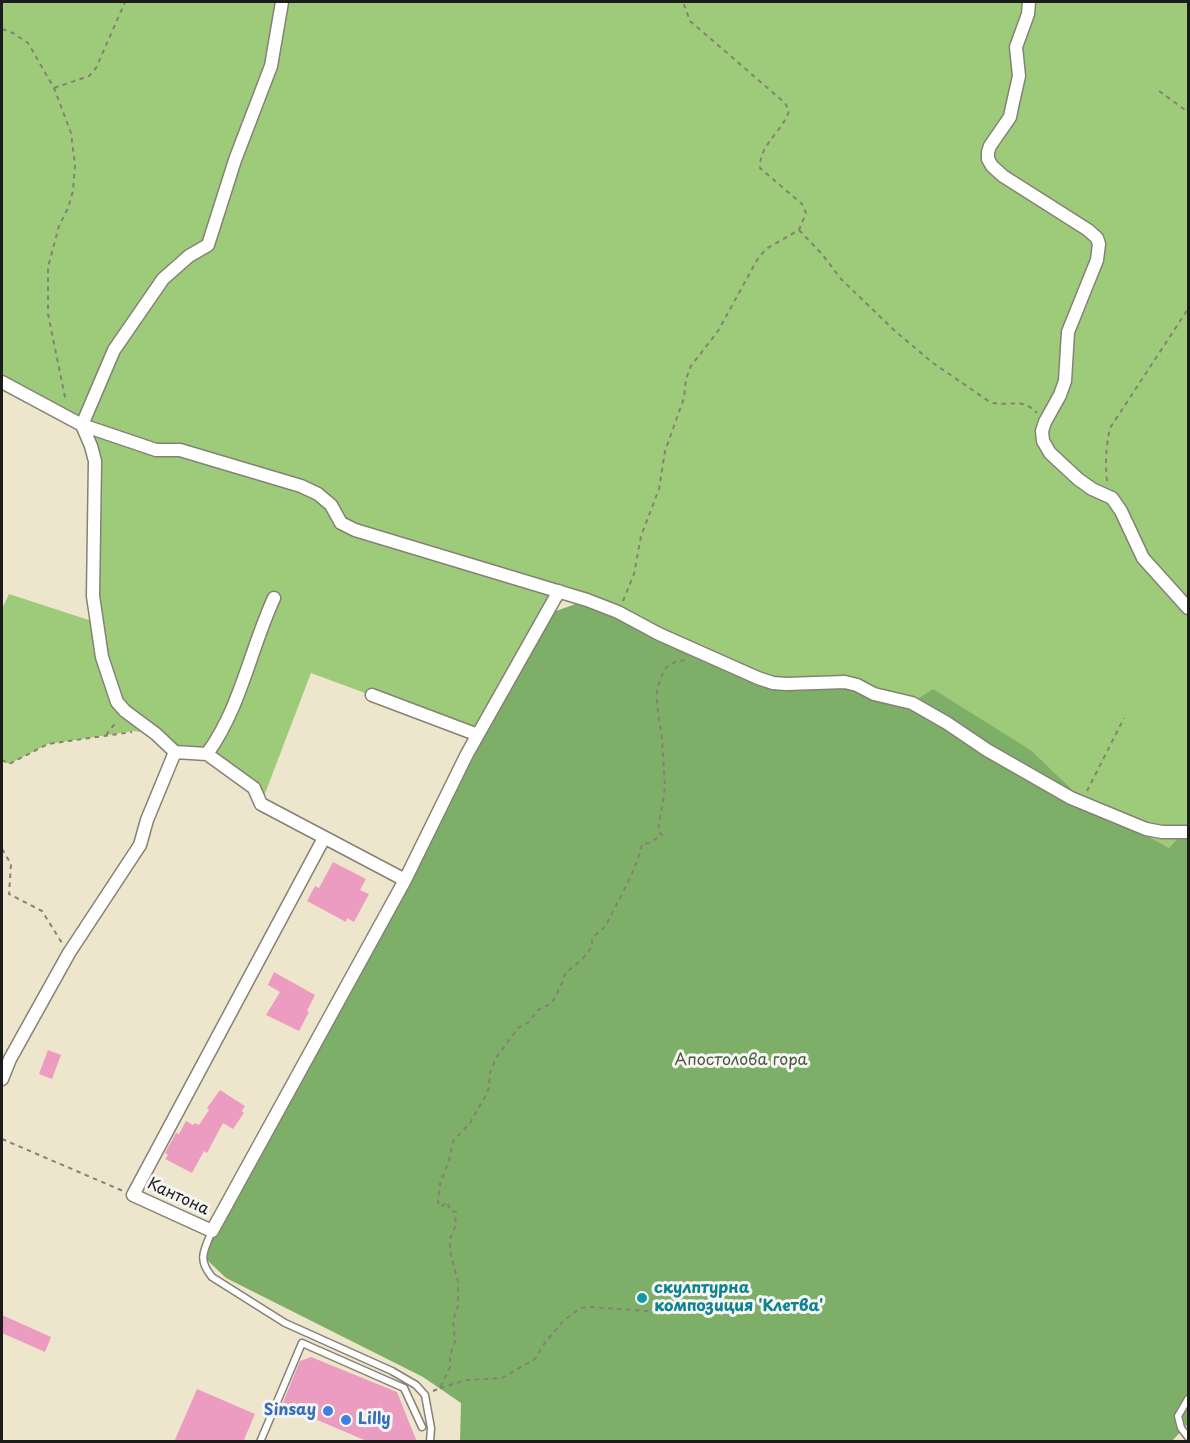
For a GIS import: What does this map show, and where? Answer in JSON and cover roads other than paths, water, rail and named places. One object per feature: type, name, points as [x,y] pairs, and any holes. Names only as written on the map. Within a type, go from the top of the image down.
[{"type":"street","points":[[282,2],[271,66],[235,160],[208,245],[189,256],[163,279],[114,350],[82,425],[95,461],[93,596],[95,618],[102,657],[113,693],[125,711],[156,734],[175,752],[207,754],[254,788],[261,804],[405,879]]},
{"type":"street","points":[[1029,2],[1028,14],[1016,47],[1019,76],[1010,117],[990,146],[988,159],[1003,176],[1088,230],[1097,238],[1099,244],[1094,267],[1068,332],[1065,381],[1045,422],[1042,431],[1043,441],[1050,453],[1078,479],[1092,489],[1112,498],[1121,511],[1143,558],[1188,608]]},
{"type":"street","points":[[2,382],[82,425],[156,450],[180,450],[301,486],[318,494],[331,505],[341,523],[354,530],[559,591],[618,612],[708,656],[773,683],[844,682],[857,685],[874,694],[912,704],[1071,798],[1146,829],[1162,832],[1186,829]]},
{"type":"street","name":"Кантона","points":[[324,838],[134,1195],[212,1231],[405,879],[478,735],[559,591]]},
{"type":"street","points":[[207,754],[220,736],[231,713],[250,663],[255,641],[274,598]]},
{"type":"street","points":[[372,695],[478,735]]},
{"type":"street","points":[[2,1079],[10,1059],[69,953],[140,846],[147,820],[175,752]]},
{"type":"lane","points":[[212,1231],[202,1258],[205,1269],[212,1277],[285,1323],[392,1371],[416,1385],[425,1395],[431,1428],[430,1442]]},
{"type":"lane","points":[[260,1442],[302,1343],[404,1388],[422,1427]]},
{"type":"lane","points":[[1188,1400],[1178,1416],[1181,1428],[1188,1437]]},
{"type":"place","name":"скулптурна композиция 'Клетва'","points":[[642,1298]]},
{"type":"place","name":"Sinsay","points":[[328,1411]]},
{"type":"place","name":"Lilly","points":[[346,1420]]},
{"type":"park label","name":"Апостолова гора","points":[[741,1061]]}]
